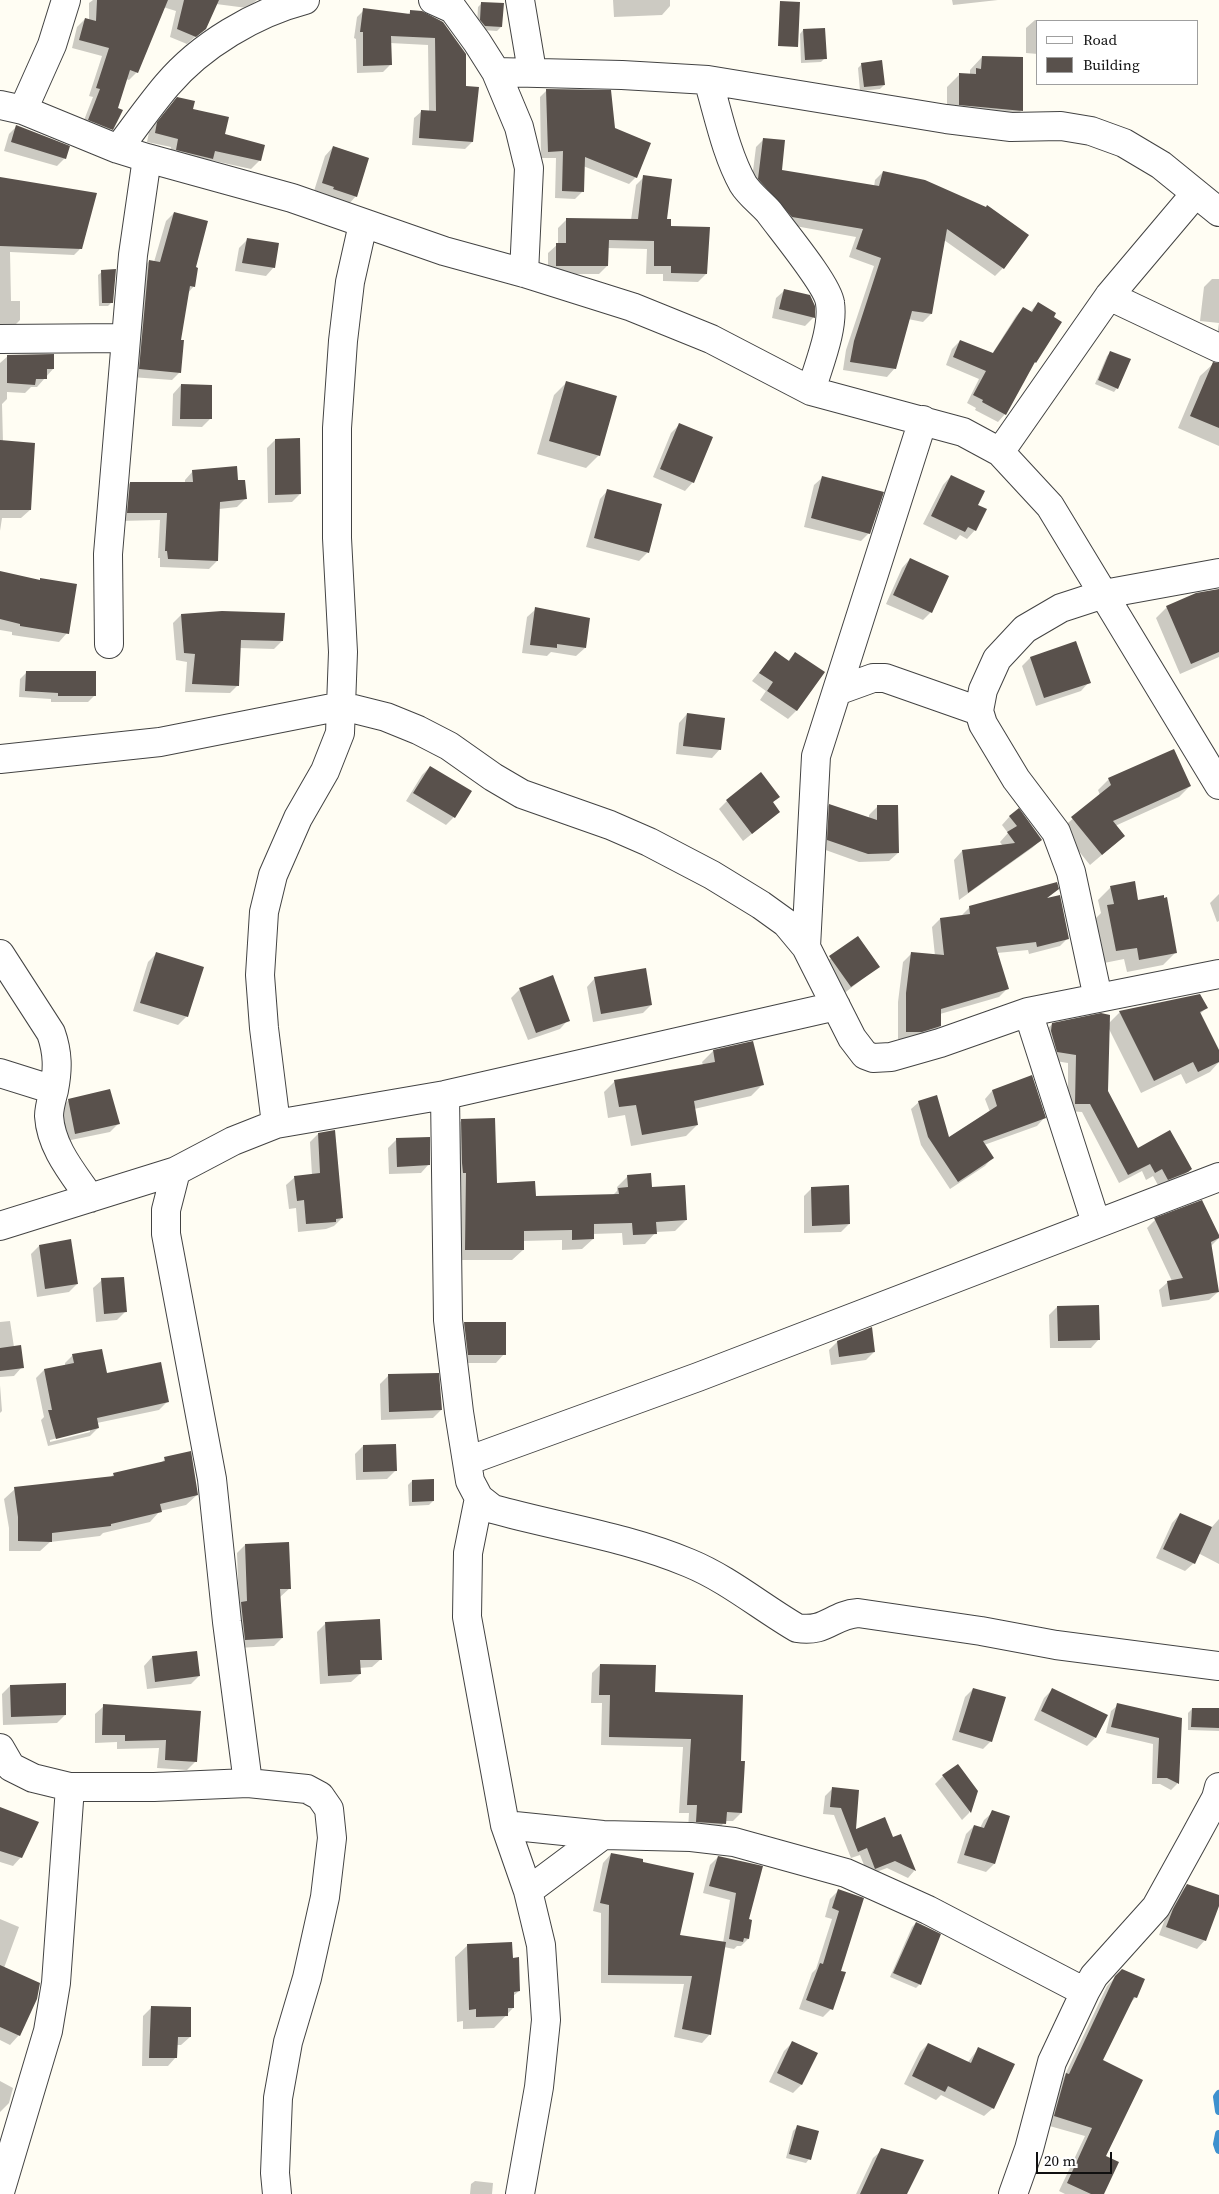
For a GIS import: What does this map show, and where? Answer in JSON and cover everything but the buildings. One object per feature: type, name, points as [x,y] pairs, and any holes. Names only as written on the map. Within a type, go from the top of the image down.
[{"type":"street","points":[[66,0],[52,46],[12,107],[118,149],[292,198],[444,251],[524,273],[632,307],[711,339],[810,391],[963,432],[1000,452],[1050,506],[1219,785]]},
{"type":"street","points":[[118,149],[168,84],[210,45],[252,20],[305,0]]},
{"type":"street","points":[[433,0],[453,9],[477,42],[496,72],[519,127],[529,168],[524,273]]},
{"type":"street","points":[[520,0],[532,71]]},
{"type":"street","points":[[496,72],[532,71],[708,80],[955,120],[1011,127],[1061,126],[1090,130],[1124,143],[1154,161],[1219,212]]},
{"type":"street","points":[[708,80],[734,164],[744,186],[762,204],[785,234],[829,297],[831,315],[825,343],[810,391]]},
{"type":"street","points":[[109,644],[108,554],[133,255],[147,158]]},
{"type":"street","points":[[1000,452],[1109,296],[1195,194]]},
{"type":"street","points":[[276,1124],[264,1028],[261,984],[264,912],[273,875],[298,818],[324,771],[340,734],[343,652],[337,538],[337,428],[343,341],[350,282],[363,224]]},
{"type":"street","points":[[1109,296],[1219,348]]},
{"type":"street","points":[[0,339],[125,338]]},
{"type":"street","points":[[806,947],[816,756],[924,420]]},
{"type":"street","points":[[1098,998],[1071,872],[1056,832],[1016,779],[983,724],[979,711],[983,690],[997,658],[1025,629],[1061,608],[1104,594],[1219,573]]},
{"type":"street","points":[[837,691],[873,678],[885,678],[979,711]]},
{"type":"street","points":[[0,759],[160,742],[342,706],[386,716],[449,746],[493,778],[522,794],[610,825],[649,842],[712,875],[762,905],[786,923],[806,947],[860,1050],[865,1055],[873,1058],[891,1057],[940,1043],[1028,1012],[1219,974]]},
{"type":"street","points":[[0,954],[51,1033],[56,1048],[58,1067],[49,1115],[52,1136],[64,1160],[90,1198]]},
{"type":"street","points":[[0,1226],[176,1171],[233,1141],[276,1124],[446,1095],[836,1006]]},
{"type":"street","points":[[1028,1012],[1096,1223]]},
{"type":"street","points":[[0,1073],[54,1090]]},
{"type":"street","points":[[446,1095],[448,1320],[470,1481],[479,1498],[493,1509],[644,1547],[690,1563],[712,1574],[797,1628],[810,1630],[825,1627],[837,1618],[858,1613],[981,1631],[1056,1645],[1219,1666]]},
{"type":"street","points":[[176,1171],[166,1210],[166,1234],[212,1479],[227,1622],[248,1783]]},
{"type":"street","points":[[467,1461],[698,1377],[1219,1177]]},
{"type":"street","points":[[479,1498],[468,1553],[468,1617],[505,1826],[528,1892],[541,1945],[546,2020],[539,2087],[520,2194]]},
{"type":"street","points":[[4,1759],[34,1778],[70,1787],[154,1787],[248,1783],[307,1789],[320,1796],[329,1809],[332,1838],[324,1897],[307,1978],[288,2042],[278,2098],[275,2173],[277,2194]]},
{"type":"street","points":[[0,2192],[48,2031],[56,1983],[70,1787]]},
{"type":"street","points":[[1013,2194],[1029,2149],[1052,2062],[1085,1992],[1094,1976],[1156,1907],[1206,1816],[1219,1787]]},
{"type":"street","points":[[505,1826],[603,1835],[691,1837],[734,1842],[846,1873],[928,1910],[1085,1992]]},
{"type":"street","points":[[528,1892],[603,1835]]},
{"type":"waterway","points":[[1219,2094],[1217,2097],[1219,2111]]},
{"type":"waterway","points":[[1219,2134],[1217,2144],[1219,2150]]}]
